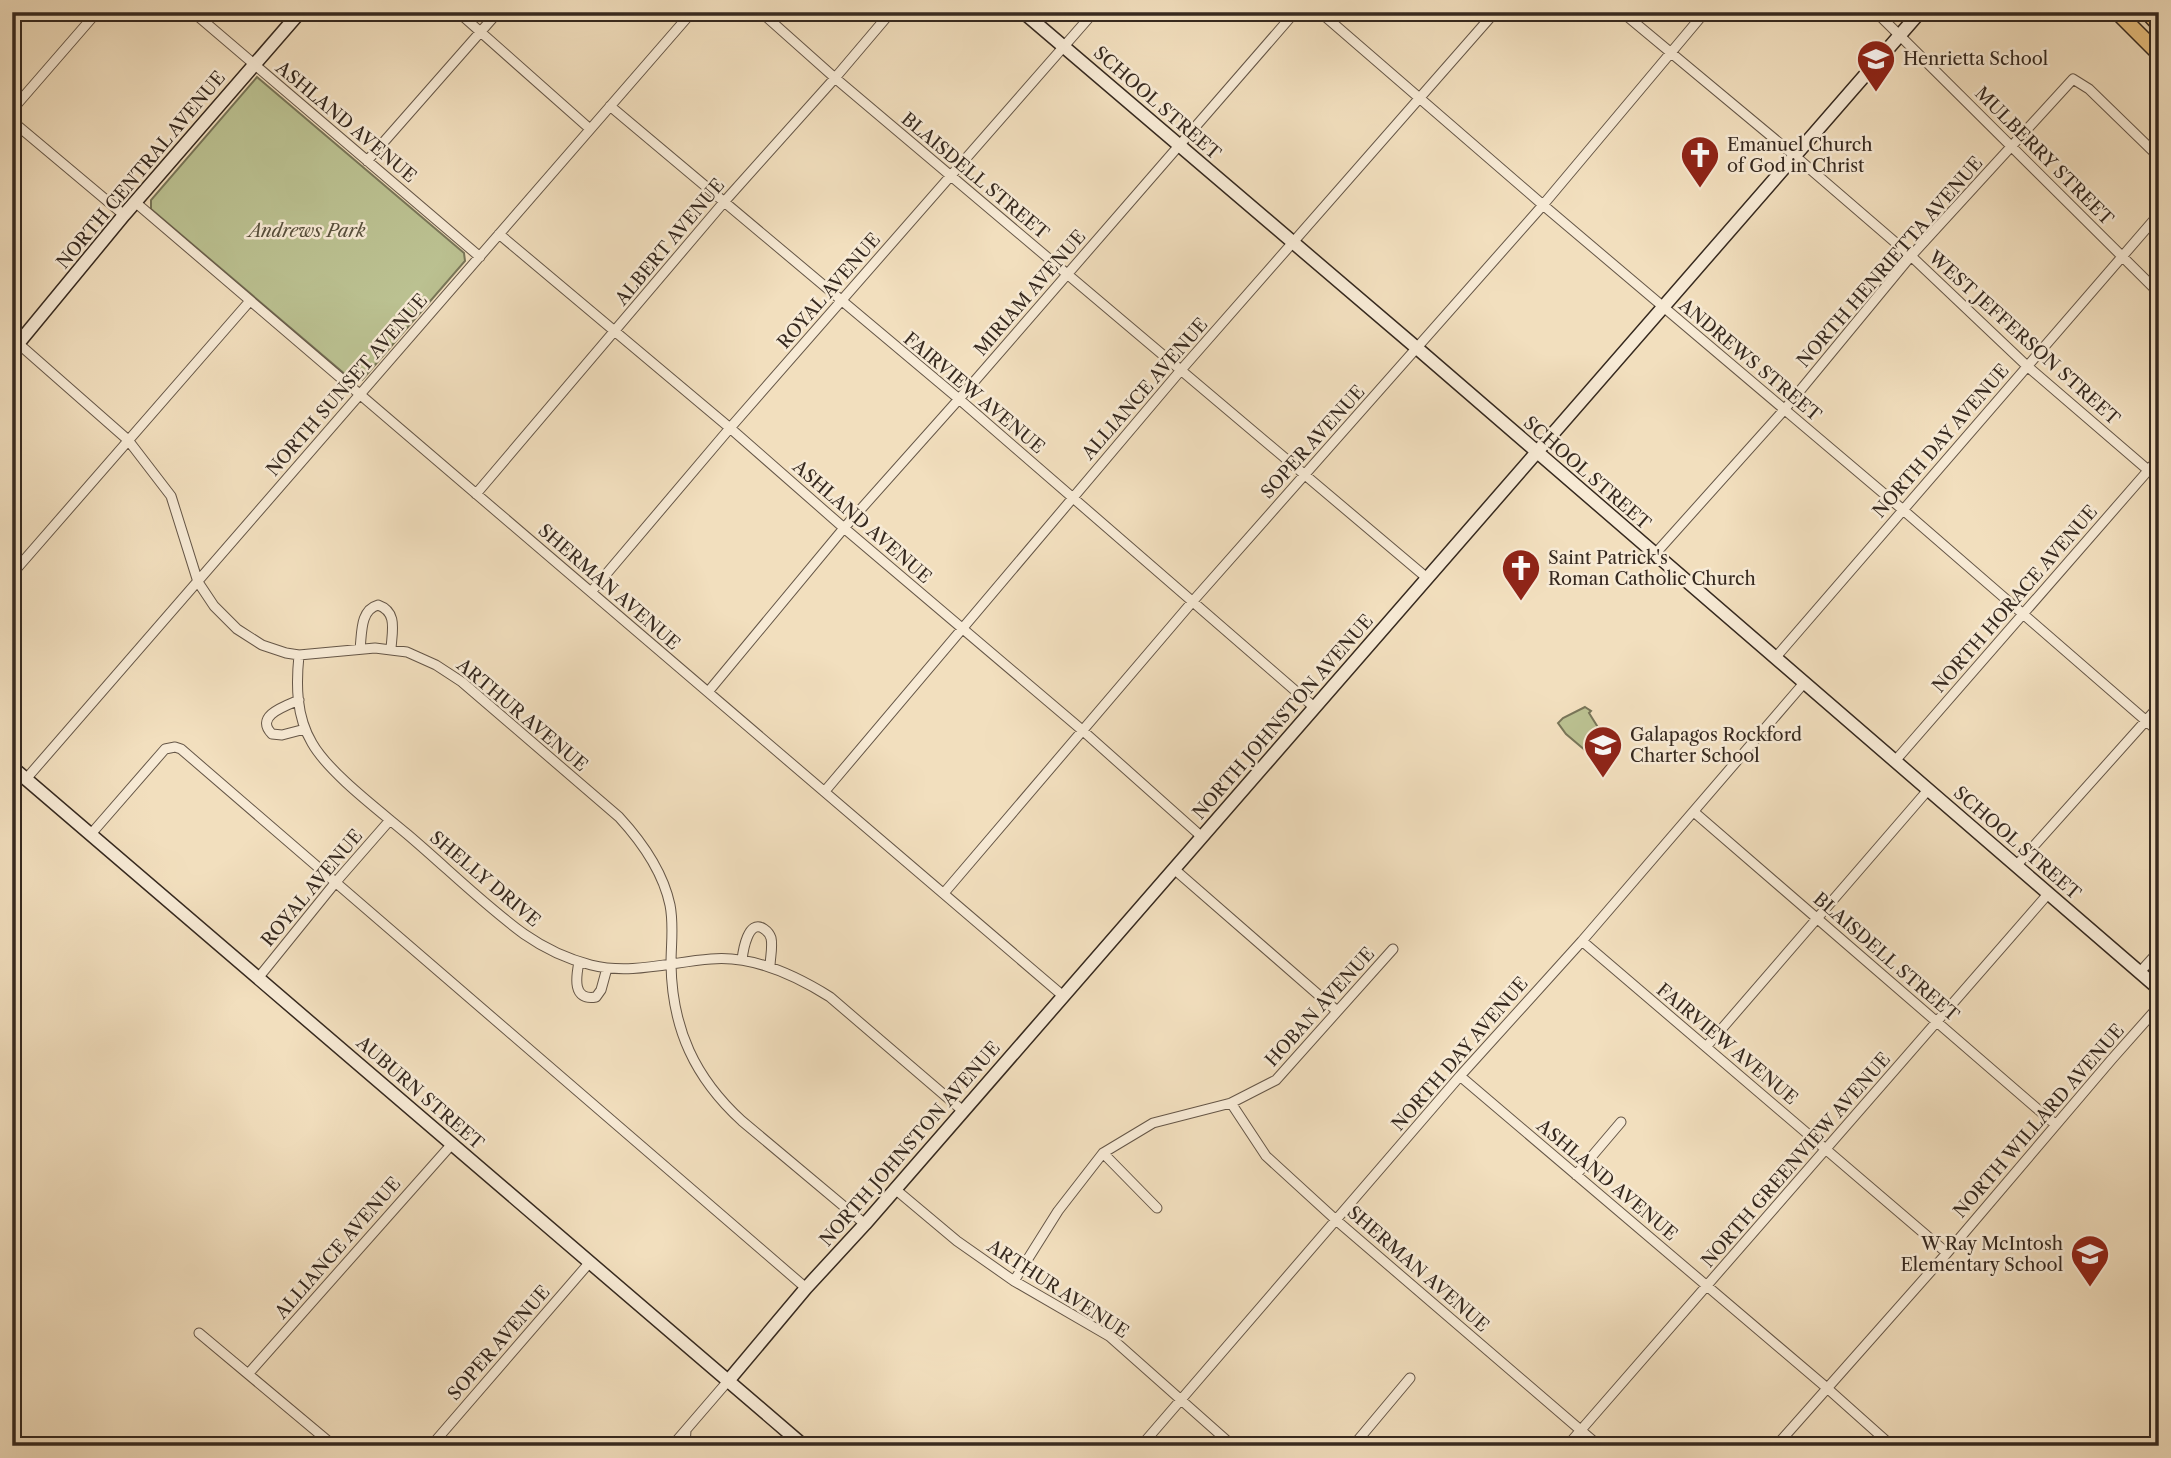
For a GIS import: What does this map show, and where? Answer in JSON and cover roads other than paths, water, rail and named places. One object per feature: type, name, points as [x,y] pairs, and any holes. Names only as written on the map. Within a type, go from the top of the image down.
[{"type":"main road","name":"NORTH CENTRAL AVENUE","points":[[14,344],[300,12]]},
{"type":"main road","name":"SCHOOL STREET","points":[[1023,12],[2159,989]]},
{"type":"main road","name":"NORTH JOHNSTON AVENUE","points":[[728,1381],[806,1288],[865,1224],[1920,12]]},
{"type":"main road","points":[[2117,12],[2159,54]]},
{"type":"main road","points":[[2147,12],[2159,25]]},
{"type":"main road","name":"AUBURN STREET","points":[[12,767],[804,1446]]},
{"type":"street","points":[[12,110],[97,12]]},
{"type":"street","name":"ASHLAND AVENUE","points":[[192,12],[480,257]]},
{"type":"street","points":[[458,12],[590,129]]},
{"type":"street","points":[[367,161],[499,12]]},
{"type":"street","name":"NORTH SUNSET AVENUE","points":[[26,779],[692,12]]},
{"type":"street","name":"BLAISDELL STREET","points":[[761,12],[950,176],[1427,578]]},
{"type":"street","name":"ALBERT AVENUE","points":[[476,494],[724,202],[891,12]]},
{"type":"street","name":"ROYAL AVENUE","points":[[590,592],[1094,12]]},
{"type":"street","name":"MIRIAM AVENUE","points":[[708,692],[844,528],[959,400],[1295,12]]},
{"type":"street","name":"ANDREWS STREET","points":[[1320,12],[2159,732]]},
{"type":"street","name":"ALLIANCE AVENUE","points":[[825,791],[1181,370],[1495,12]]},
{"type":"street","name":"WEST JEFFERSON STREET","points":[[1622,12],[1911,256],[2027,366],[2148,470]]},
{"type":"street","name":"SOPER AVENUE","points":[[944,893],[1193,601],[1544,205],[1705,12]]},
{"type":"street","name":"MULBERRY STREET","points":[[1876,12],[2159,293]]},
{"type":"street","name":"NORTH HENRIETTA AVENUE","points":[[1655,554],[1784,410],[1911,256],[2073,79],[2089,89],[2159,157]]},
{"type":"street","name":"FAIRVIEW AVENUE","points":[[610,106],[959,400],[1314,707]]},
{"type":"street","points":[[12,121],[124,215]]},
{"type":"street","name":"SHERMAN AVENUE","points":[[135,202],[1062,995]]},
{"type":"street","name":"NORTH DAY AVENUE","points":[[1776,657],[2159,214]]},
{"type":"street","name":"ASHLAND AVENUE","points":[[499,234],[730,428],[961,629],[1082,730],[1202,837]]},
{"type":"street","points":[[12,573],[249,302]]},
{"type":"street","name":"ARTHUR AVENUE","points":[[14,344],[128,440],[172,496],[198,582],[214,606],[237,629],[262,645],[299,656],[360,649],[391,649],[407,652],[436,665],[456,678],[620,817],[634,832],[659,874],[669,904],[673,933],[671,965],[674,994],[683,1033],[697,1070],[742,1121],[865,1224]]},
{"type":"street","name":"NORTH HORACE AVENUE","points":[[1895,761],[2159,458]]},
{"type":"street","points":[[360,649],[367,612],[377,604],[387,609],[393,619],[391,649]]},
{"type":"street","name":"SHELLY DRIVE","points":[[299,656],[296,686],[305,729],[326,762],[525,934],[556,953],[579,962],[607,968],[671,965],[714,958],[741,960],[769,967],[809,984],[830,997],[963,1111]]},
{"type":"street","name":"NORTH DAY AVENUE","points":[[1141,1446],[1460,1076],[1694,813],[1804,683]]},
{"type":"street","points":[[299,700],[270,715],[267,728],[272,734],[282,735],[305,729]]},
{"type":"street","points":[[2016,866],[2159,706]]},
{"type":"street","points":[[91,834],[159,754],[165,749],[181,749],[806,1288]]},
{"type":"street","points":[[1706,1047],[1928,790]]},
{"type":"street","name":"BLAISDELL STREET","points":[[1694,813],[2056,1125]]},
{"type":"street","name":"ROYAL AVENUE","points":[[259,977],[390,820]]},
{"type":"street","points":[[1174,869],[1338,1011]]},
{"type":"street","name":"NORTH GREENVIEW AVENUE","points":[[1567,1446],[2048,894]]},
{"type":"street","points":[[741,960],[747,937],[754,928],[760,927],[771,939],[769,967]]},
{"type":"street","name":"FAIRVIEW AVENUE","points":[[1582,941],[1947,1253]]},
{"type":"street","name":"HOBAN AVENUE","points":[[1014,1281],[1058,1211],[1103,1153],[1153,1123],[1231,1103],[1276,1080],[1393,949]]},
{"type":"street","points":[[2140,972],[2159,951]]},
{"type":"street","points":[[579,962],[576,975],[578,990],[589,998],[596,997],[601,990],[607,968]]},
{"type":"street","name":"NORTH WILLARD AVENUE","points":[[1776,1446],[1947,1253],[2159,1006]]},
{"type":"street","name":"ASHLAND AVENUE","points":[[1460,1076],[1892,1446]]},
{"type":"street","name":"SHERMAN AVENUE","points":[[1231,1103],[1266,1156],[1336,1220],[1599,1446]]},
{"type":"street","points":[[1576,1175],[1621,1122]]},
{"type":"street","name":"ALLIANCE AVENUE","points":[[249,1373],[452,1144]]},
{"type":"street","points":[[1103,1153],[1157,1208]]},
{"type":"street","name":"ARTHUR AVENUE","points":[[895,1189],[957,1241],[1014,1281],[1109,1336],[1233,1446]]},
{"type":"street","name":"SOPER AVENUE","points":[[431,1446],[590,1262]]},
{"type":"street","points":[[199,1333],[334,1446]]},
{"type":"street","points":[[1353,1446],[1410,1378]]},
{"type":"street","name":"NORTH JOHNSTON AVENUE","points":[[672,1446],[728,1381]]},
{"type":"street","points":[[685,1446],[686,1430]]},
{"type":"place","name":"Henrietta School","points":[[1876,93]]},
{"type":"place","name":"Emanuel Church of God in Christ","points":[[1700,189]]},
{"type":"place","name":"Saint Patrick's Roman Catholic Church","points":[[1521,602]]},
{"type":"place","name":"Galapagos Rockford Charter School","points":[[1603,779]]},
{"type":"place","name":"W Ray McIntosh Elementary School","points":[[2090,1288]]},
{"type":"park label","name":"Andrews Park","points":[[307,231]]}]
